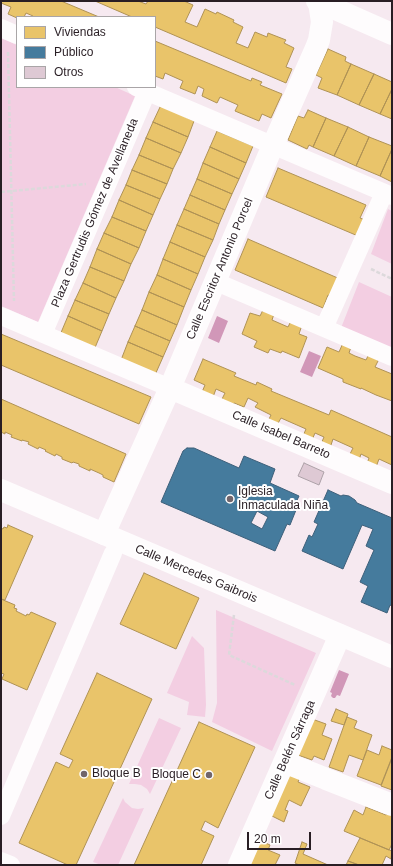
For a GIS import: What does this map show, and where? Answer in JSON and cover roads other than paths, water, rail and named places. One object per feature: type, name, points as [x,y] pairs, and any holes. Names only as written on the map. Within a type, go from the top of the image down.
[{"type":"street","points":[[318,1],[392,34]]},
{"type":"street","name":"Calle Escritor Antonio Porcel","points":[[109,543],[214,281],[319,40],[322,22],[318,1]]},
{"type":"street","name":"Plaza Gertrudis Gómez de Avellaneda","points":[[43,334],[108,182],[141,89],[388,194]]},
{"type":"street","points":[[324,328],[388,194]]},
{"type":"street","points":[[214,281],[392,357]]},
{"type":"street","points":[[8,318],[170,388]]},
{"type":"street","name":"Calle Isabel Barreto","points":[[170,388],[392,483]]},
{"type":"street","name":"Calle Mercedes Gaibrois","points":[[1,490],[109,543],[392,657]]},
{"type":"street","points":[[1,816],[109,543]]},
{"type":"street","name":"Calle Belén Sárraga","points":[[239,865],[340,635]]},
{"type":"street","points":[[284,762],[392,805]]},
{"type":"street","points":[[1,861],[11,865]]},
{"type":"place","name":"Iglesia Inmaculada Niña","points":[[230,499]]},
{"type":"place","name":"Bloque B","points":[[84,774]]},
{"type":"place","name":"Bloque C","points":[[209,775]]}]
